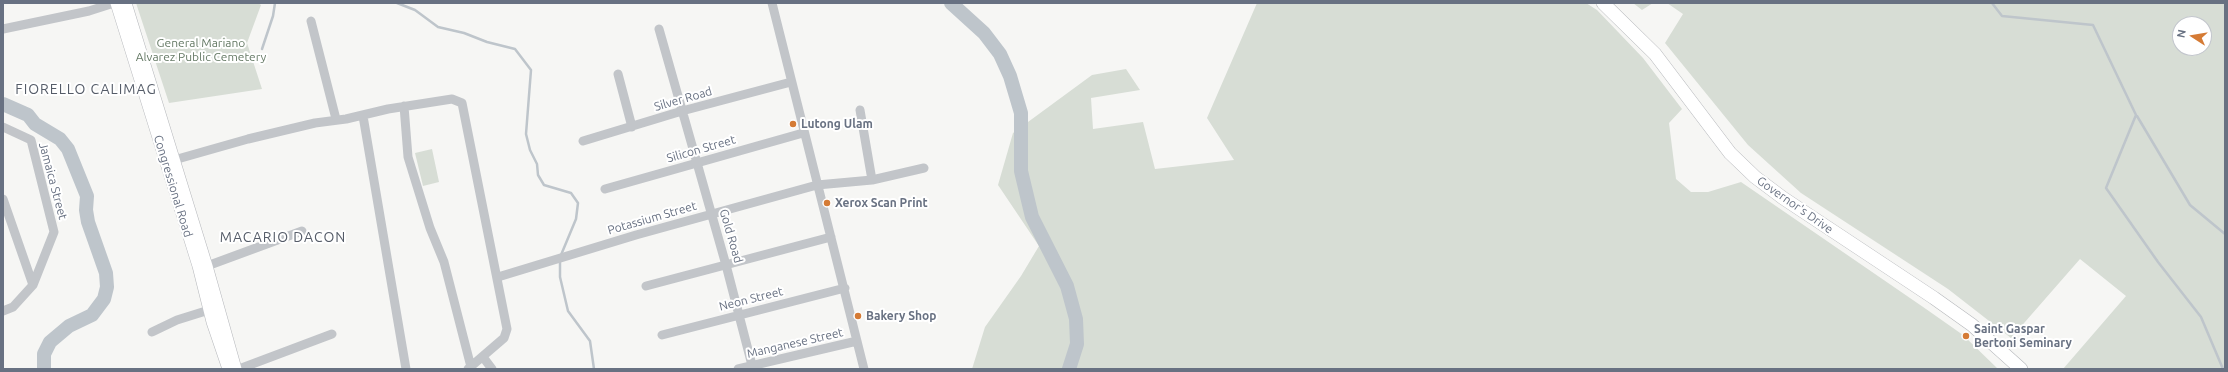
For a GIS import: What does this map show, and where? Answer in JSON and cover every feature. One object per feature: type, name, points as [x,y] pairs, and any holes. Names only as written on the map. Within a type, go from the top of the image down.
[{"type":"highway","name":"Governor's Drive","points":[[1603,3],[1655,54],[1730,153],[1754,177],[1795,207],[1934,298],[1972,325],[2021,369]]},
{"type":"main road","name":"Congressional Road","points":[[115,3],[198,266],[209,310],[228,369]]},
{"type":"main road","name":"Congressional Road","points":[[126,3],[238,369]]},
{"type":"street","points":[[3,29],[89,11],[115,3]]},
{"type":"street","points":[[772,3],[790,82],[845,288],[864,369]]},
{"type":"street","points":[[311,21],[336,119]]},
{"type":"street","name":"Gold Road","points":[[660,29],[712,213],[752,367]]},
{"type":"street","points":[[618,74],[632,127]]},
{"type":"street","name":"Silver Road","points":[[583,141],[682,111],[790,82]]},
{"type":"street","points":[[174,160],[248,139],[336,119],[363,116],[404,106],[452,99],[462,103],[483,213],[498,277],[506,333],[483,357],[469,368],[444,262],[430,228],[408,157],[404,106]]},
{"type":"street","points":[[860,110],[872,180]]},
{"type":"street","points":[[363,116],[406,369]]},
{"type":"street","name":"Jamaica Street","points":[[3,127],[31,140],[54,232],[33,285],[13,307],[3,311]]},
{"type":"street","name":"Silicon Street","points":[[605,189],[804,133]]},
{"type":"street","name":"Potassium Street","points":[[498,277],[712,213],[817,185],[872,180],[924,168]]},
{"type":"street","points":[[3,199],[33,285]]},
{"type":"street","points":[[207,266],[302,231]]},
{"type":"street","points":[[646,286],[831,237]]},
{"type":"street","name":"Neon Street","points":[[662,335],[845,288]]},
{"type":"street","points":[[152,332],[177,320],[209,310]]},
{"type":"street","points":[[238,369],[258,363],[284,350],[332,334]]},
{"type":"street","name":"Manganese Street","points":[[738,369],[752,367],[857,341]]},
{"type":"street","points":[[483,357],[492,369]]},
{"type":"green space","name":"General Mariano Alvarez Public Cemetery","points":[[136,3],[258,3],[261,5],[247,43],[262,89],[169,103]]},
{"type":"green space","points":[[1257,3],[1586,3],[1597,10],[1643,58],[1682,109],[1669,123],[1676,179],[1691,192],[1708,192],[1741,182],[1963,335],[1998,369],[972,369],[985,327],[1021,276],[1039,246],[998,185],[1013,133],[1092,75],[1126,69],[1140,90],[1091,98],[1093,129],[1143,122],[1155,169],[1234,160],[1207,118]]},
{"type":"green space","points":[[1633,3],[1653,3],[1642,10]]},
{"type":"green space","points":[[1667,3],[2225,3],[2225,369],[2063,369],[2126,296],[2080,259],[2011,338],[1948,289],[1801,193],[1748,145],[1665,43],[1683,14]]},
{"type":"green space","points":[[432,149],[439,182],[423,186],[415,153]]},
{"type":"waterway","points":[[262,49],[273,16],[275,3]]},
{"type":"waterway","points":[[397,3],[415,10],[438,27],[464,33],[487,42],[515,49],[531,70],[526,134],[530,150],[537,164],[538,175],[544,185],[571,193],[578,203],[576,219],[561,255]]},
{"type":"waterway","points":[[951,3],[984,33],[1000,54],[1010,76],[1021,113],[1021,171],[1032,217],[1067,286],[1076,319],[1077,344],[1069,369]]},
{"type":"waterway","points":[[1992,3],[2002,16],[2093,25],[2136,115],[2106,188],[2158,262],[2201,317],[2223,369]]},
{"type":"waterway","points":[[3,104],[28,115],[35,124],[60,139],[68,149],[87,196],[86,210],[88,222],[106,273],[107,287],[104,299],[92,315],[69,326],[50,342],[44,354],[44,369]]},
{"type":"waterway","points":[[2137,116],[2190,205],[2225,234]]},
{"type":"waterway","points":[[560,260],[560,277],[568,311],[590,341],[594,369]]},
{"type":"place","name":"Lutong Ulam","points":[[793,124]]},
{"type":"place","name":"Xerox Scan Print","points":[[827,203]]},
{"type":"place","name":"Bakery Shop","points":[[858,316]]},
{"type":"place","name":"Saint Gaspar Bertoni Seminary","points":[[1966,336]]},
{"type":"district","name":"FIORELLO CALIMAG","points":[[86,89]]},
{"type":"district","name":"MACARIO DACON","points":[[283,237]]}]
